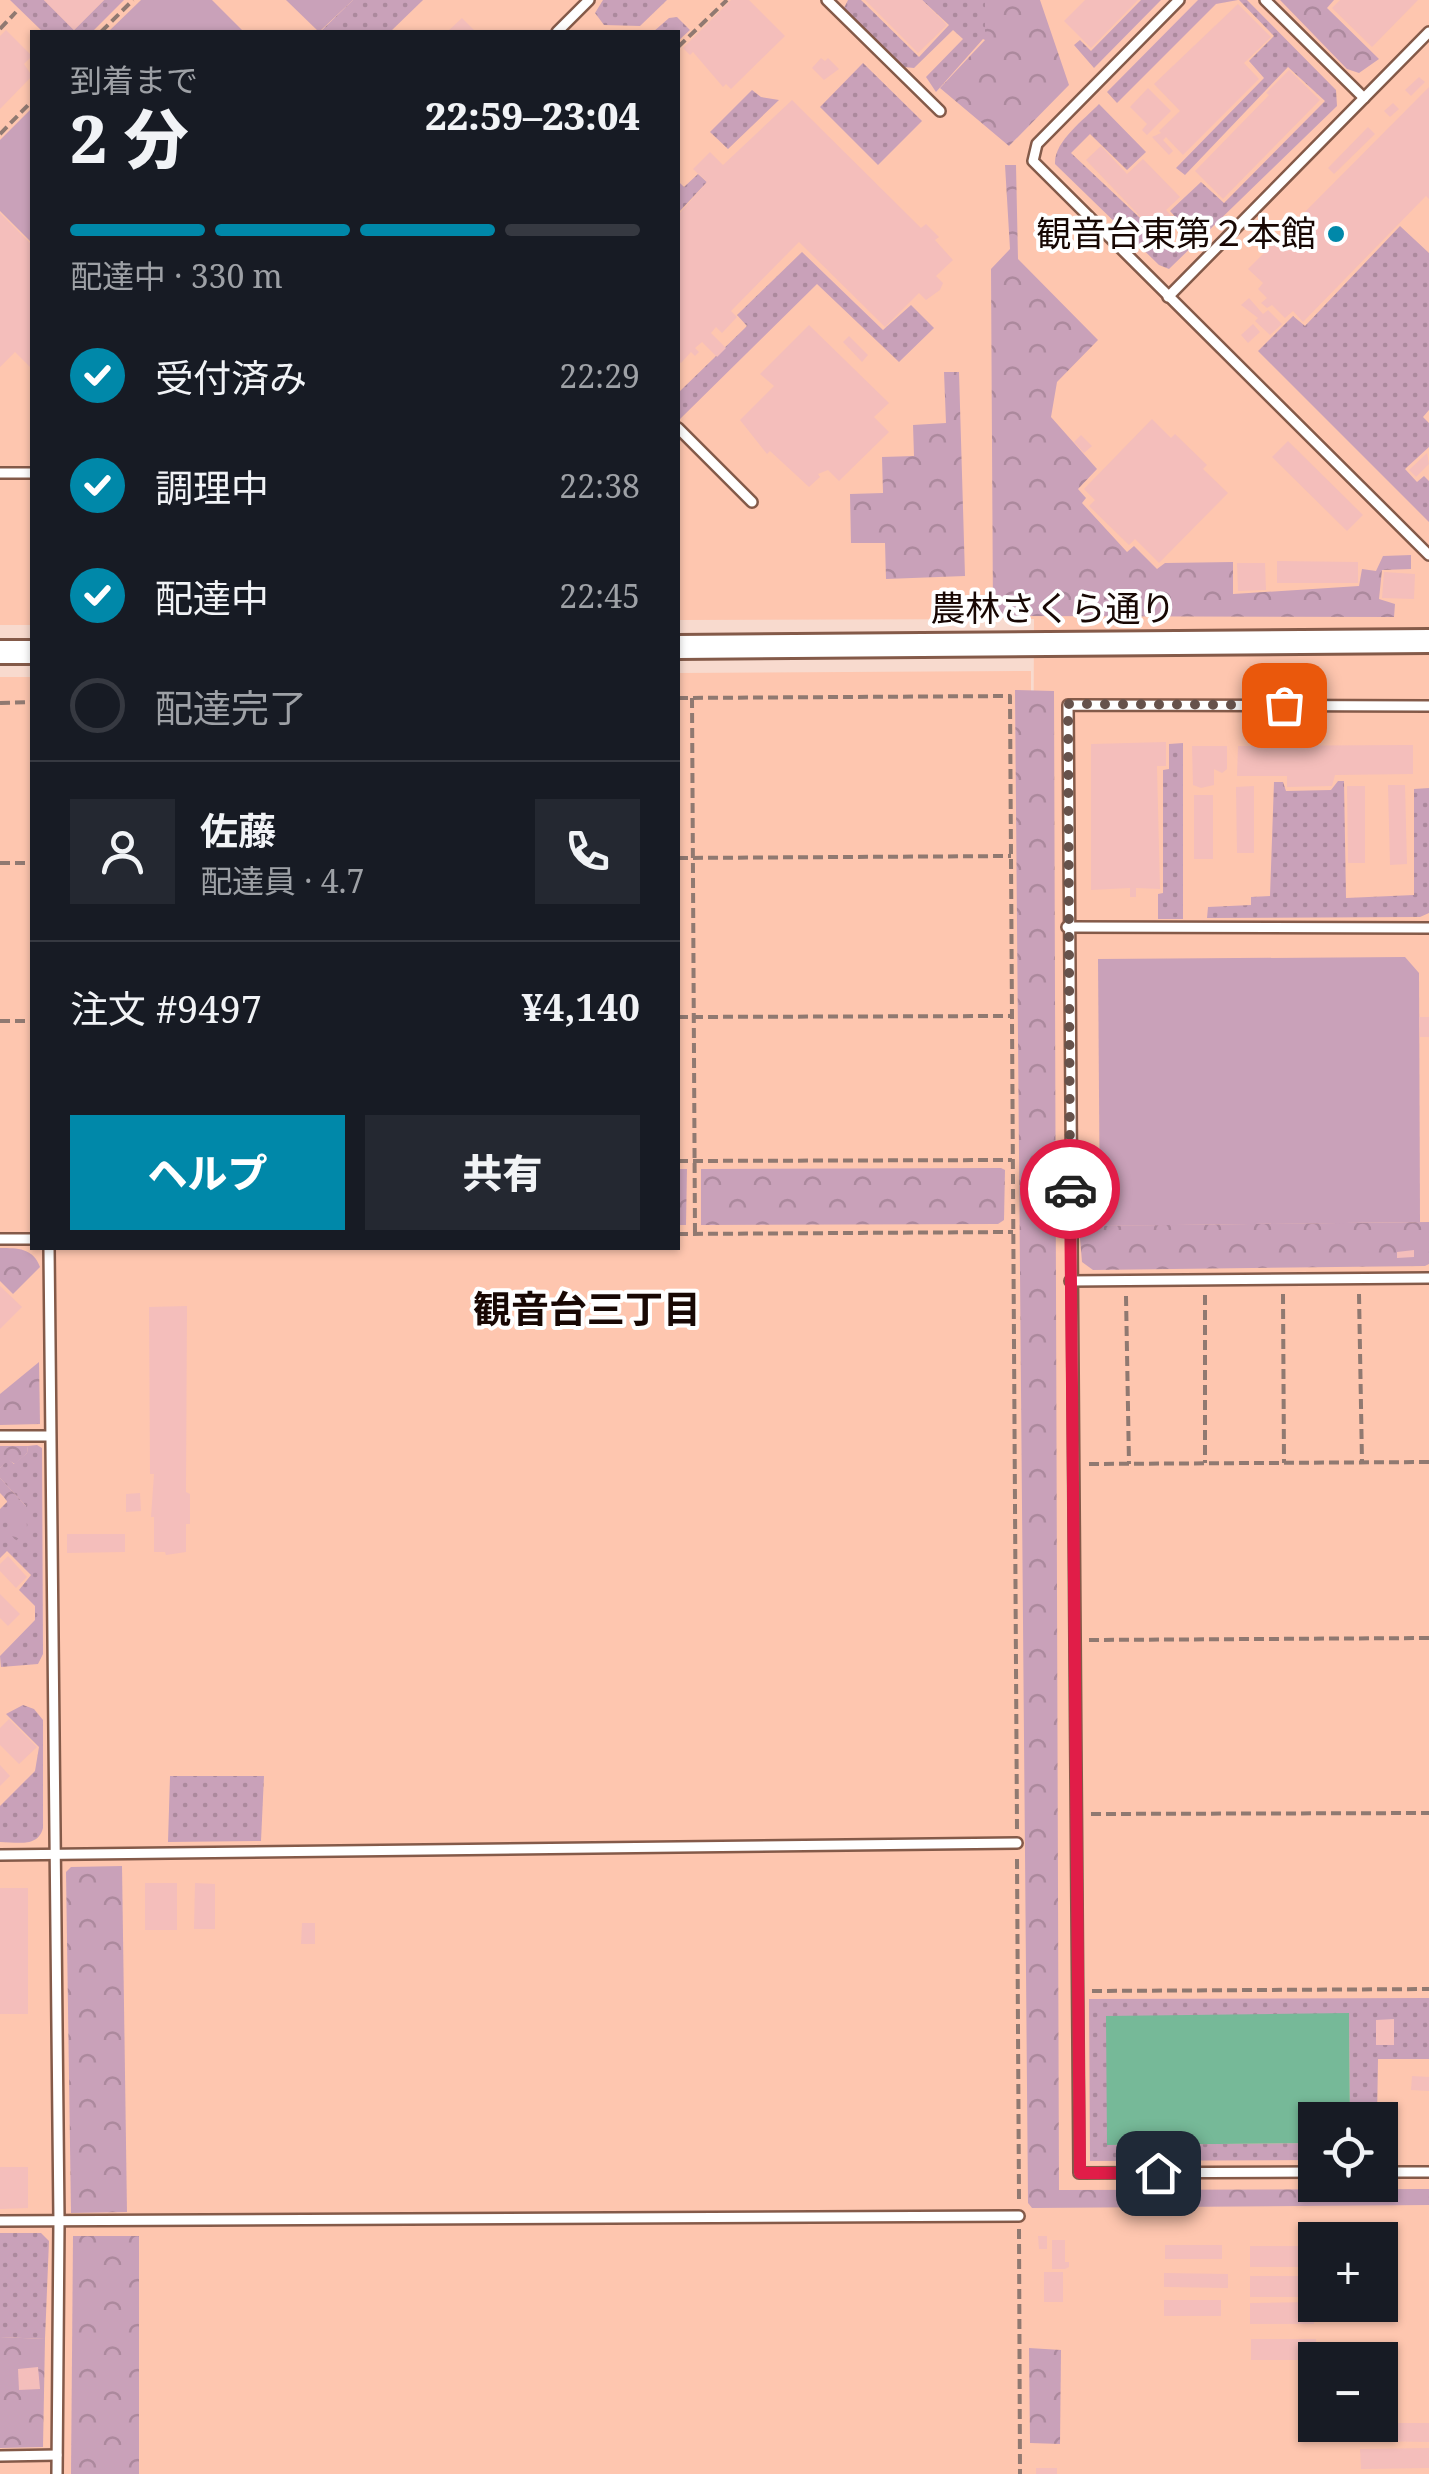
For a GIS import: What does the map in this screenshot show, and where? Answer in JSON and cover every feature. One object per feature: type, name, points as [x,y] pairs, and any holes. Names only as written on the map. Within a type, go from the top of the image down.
[{"type":"street","name":"農林さくら通り","points":[[680,647],[1429,642]]},
{"type":"street","points":[[0,652],[30,652]]},
{"type":"lane","points":[[559,30],[589,0]]},
{"type":"lane","points":[[826,0],[940,111]]},
{"type":"lane","points":[[1179,0],[1037,144],[1032,161],[1429,555]]},
{"type":"lane","points":[[1265,0],[1364,98]]},
{"type":"lane","points":[[1168,297],[1429,32]]},
{"type":"lane","points":[[680,430],[752,502]]},
{"type":"lane","points":[[0,472],[30,473]]},
{"type":"lane","points":[[1298,2172],[1080,2173],[1068,704],[1429,706]]},
{"type":"lane","points":[[1068,927],[1429,928]]},
{"type":"lane","points":[[0,1239],[30,1239]]},
{"type":"lane","points":[[49,1250],[57,2474]]},
{"type":"lane","points":[[1070,1281],[1429,1278]]},
{"type":"lane","points":[[0,1436],[50,1436]]},
{"type":"lane","points":[[0,1855],[1017,1843]]},
{"type":"lane","points":[[1398,2172],[1429,2172]]},
{"type":"lane","points":[[0,2222],[1019,2216]]},
{"type":"lane","points":[[0,2456],[57,2455]]},
{"type":"path","points":[[103,30],[133,0]]},
{"type":"path","points":[[680,44],[727,0]]},
{"type":"path","points":[[0,29],[16,12]]},
{"type":"path","points":[[0,134],[30,104]]},
{"type":"path","points":[[680,698],[1010,696],[1020,2474]]},
{"type":"path","points":[[692,698],[695,1234]]},
{"type":"path","points":[[0,702],[30,702]]},
{"type":"path","points":[[680,858],[1011,856]]},
{"type":"path","points":[[0,863],[30,863]]},
{"type":"path","points":[[680,1018],[1012,1016]]},
{"type":"path","points":[[0,1021],[30,1021]]},
{"type":"path","points":[[680,1161],[1012,1160]]},
{"type":"path","points":[[680,1234],[1012,1232]]},
{"type":"path","points":[[1359,1279],[1362,1462]]},
{"type":"path","points":[[1205,1280],[1205,1463]]},
{"type":"path","points":[[1283,1280],[1284,1463]]},
{"type":"path","points":[[1126,1281],[1129,1464]]},
{"type":"path","points":[[1074,1464],[1429,1462]]},
{"type":"path","points":[[1074,1640],[1429,1638]]},
{"type":"path","points":[[1076,1814],[1429,1813]]},
{"type":"path","points":[[1078,1991],[1429,1989]]},
{"type":"shaded area","points":[[0,0],[1429,0],[1429,2474],[0,2474],[0,677],[30,677],[30,1250],[680,1250],[680,673],[1031,671],[1031,1326],[1034,619],[680,620],[680,30],[30,30],[30,625],[0,625]]},
{"type":"shaded area","points":[[1349,2013],[1350,2102],[1298,2102],[1298,2143],[1107,2145],[1106,2016]]},
{"type":"green space","points":[[10,0],[44,0],[74,30],[41,30]]},
{"type":"green space","points":[[104,0],[124,0],[94,30],[74,30]]},
{"type":"green space","points":[[141,0],[212,0],[242,30],[110,30]]},
{"type":"green space","points":[[286,0],[353,0],[321,30]]},
{"type":"green space","points":[[353,0],[423,0],[392,30],[322,30]]},
{"type":"green space","points":[[603,0],[667,0],[640,26],[604,25],[595,13]]},
{"type":"green space","points":[[848,0],[861,0],[919,57],[949,25],[922,0],[985,0],[985,40],[936,92],[926,77],[963,39],[953,30],[914,68],[904,67],[844,8]]},
{"type":"green space","points":[[985,0],[1040,0],[1069,85],[1009,146],[940,88],[985,40]]},
{"type":"green space","points":[[1141,0],[1161,0],[1094,68],[1074,45],[1080,40],[1091,51]]},
{"type":"green space","points":[[1198,0],[1238,0],[1216,4],[1117,103],[1107,92]]},
{"type":"green space","points":[[1239,0],[1247,0],[1336,90],[1337,106],[1169,269],[1159,265],[1055,164],[1056,155],[1071,131],[1099,104],[1146,152],[1127,170],[1090,134],[1071,153],[1173,249],[1190,233],[1170,211],[1201,182],[1224,203],[1325,101],[1288,67],[1185,175],[1176,168],[1264,78],[1249,61],[1274,36]]},
{"type":"green space","points":[[1280,0],[1334,0],[1327,8],[1379,59],[1359,73],[1347,69]]},
{"type":"green space","points":[[677,17],[690,30],[680,39],[680,30],[655,30],[669,18]]},
{"type":"green space","points":[[863,63],[922,121],[878,165],[820,107]]},
{"type":"green space","points":[[752,90],[761,97],[779,100],[728,149],[710,132]]},
{"type":"green space","points":[[30,110],[30,241],[0,211],[0,140]]},
{"type":"green space","points":[[1005,165],[1016,165],[1018,259],[1098,340],[1057,382],[1051,417],[1097,469],[1078,489],[1086,498],[1082,503],[1127,552],[1134,546],[1157,569],[1165,563],[1233,562],[1233,594],[1359,586],[1362,569],[1376,571],[1383,556],[1411,555],[1411,569],[1382,570],[1379,599],[1395,604],[1394,617],[993,616],[991,269],[1010,249]]},
{"type":"green space","points":[[698,174],[707,182],[680,211],[680,183],[684,187]]},
{"type":"green space","points":[[1400,226],[1429,253],[1429,410],[1423,417],[1429,423],[1429,447],[1405,469],[1417,482],[1424,476],[1429,481],[1429,522],[1258,351],[1293,316],[1305,326]]},
{"type":"green space","points":[[802,252],[883,330],[911,305],[934,328],[899,362],[817,284],[680,419],[680,391],[747,326],[737,315]]},
{"type":"green space","points":[[944,372],[959,372],[965,576],[886,579],[885,543],[851,543],[850,494],[883,493],[882,457],[914,456],[913,425],[946,423]]},
{"type":"green space","points":[[1015,690],[1054,691],[1059,2190],[1298,2189],[1298,2202],[1398,2202],[1398,2189],[1429,2189],[1429,2205],[1032,2208],[1028,2203]]},
{"type":"green space","points":[[1183,743],[1183,919],[1158,919],[1158,894],[1163,893],[1163,770],[1169,769],[1169,744]]},
{"type":"green space","points":[[1338,781],[1344,781],[1346,898],[1414,895],[1414,789],[1429,788],[1429,913],[1420,917],[1207,918],[1208,907],[1251,905],[1251,897],[1270,896],[1274,782],[1283,782],[1286,791],[1331,790]]},
{"type":"green space","points":[[1405,957],[1419,973],[1420,1222],[1100,1226],[1098,959]]},
{"type":"green space","points":[[680,1169],[687,1169],[686,1225],[680,1225]]},
{"type":"green space","points":[[701,1169],[1005,1170],[1004,1220],[998,1224],[701,1225]]},
{"type":"green space","points":[[1429,1222],[1429,1264],[1425,1266],[1093,1270],[1082,1262],[1079,1226]]},
{"type":"green space","points":[[0,1248],[29,1253],[40,1267],[13,1294],[0,1281]]},
{"type":"green space","points":[[39,1362],[40,1424],[0,1425],[0,1394]]},
{"type":"green space","points":[[0,1446],[28,1446],[27,1453],[15,1464],[8,1460],[0,1468]]},
{"type":"green space","points":[[28,1446],[42,1448],[43,1654],[38,1664],[1,1667],[0,1656],[35,1620],[35,1606],[19,1590],[31,1575],[7,1551],[0,1558],[0,1509],[8,1501],[12,1511],[26,1506],[0,1478],[0,1468],[8,1459],[14,1464],[27,1453]]},
{"type":"green space","points":[[0,1478],[26,1506],[27,1529],[16,1541],[12,1536],[10,1508],[0,1493]]},
{"type":"green space","points":[[23,1705],[34,1709],[43,1720],[43,1828],[32,1841],[0,1842],[0,1806],[35,1771],[39,1747],[6,1714]]},
{"type":"green space","points":[[170,1776],[264,1776],[261,1841],[168,1842]]},
{"type":"green space","points":[[122,1866],[127,2212],[71,2213],[66,1872],[71,1867]]},
{"type":"green space","points":[[1429,1998],[1429,2059],[1378,2059],[1377,2102],[1350,2102],[1349,2013],[1108,2145],[1298,2143],[1298,2160],[1090,2161],[1089,1999]]},
{"type":"green space","points":[[0,2233],[41,2233],[49,2241],[45,2339],[0,2337]]},
{"type":"green space","points":[[73,2236],[139,2236],[139,2474],[71,2474]]},
{"type":"green space","points":[[0,2337],[45,2339],[43,2447],[0,2448]]},
{"type":"green space","points":[[1029,2348],[1061,2350],[1060,2444],[1030,2443]]},
{"type":"building","points":[[44,0],[104,0],[74,30]]},
{"type":"building","points":[[731,0],[749,0],[785,36],[731,89],[726,84],[723,87],[693,52],[690,55],[683,48]]},
{"type":"building","points":[[865,0],[922,0],[947,25],[918,53]]},
{"type":"building","points":[[1085,0],[1138,0],[1091,48],[1064,21]]},
{"type":"building","points":[[1340,0],[1418,0],[1372,47],[1332,8]]},
{"type":"building","points":[[1238,4],[1271,37],[1244,63],[1259,79],[1183,155],[1166,137],[1163,140],[1173,151],[1169,155],[1152,137],[1161,133],[1180,111],[1154,84]]},
{"type":"building","points":[[462,18],[474,30],[449,30]]},
{"type":"building","points":[[6,30],[30,54],[24,64],[30,78],[0,109],[0,36]]},
{"type":"building","points":[[821,58],[828,58],[839,69],[824,80],[812,68]]},
{"type":"building","points":[[1289,70],[1320,100],[1223,199],[1195,171]]},
{"type":"building","points":[[1419,77],[1425,82],[1411,96],[1405,90]]},
{"type":"building","name":"観音台東第２本館","points":[[1429,87],[1429,199],[1426,196],[1303,322],[1293,311],[1285,318],[1272,305],[1267,308],[1261,303],[1267,298],[1258,289],[1263,283],[1248,269]]},
{"type":"building","points":[[1148,88],[1171,111],[1147,135],[1142,130],[1147,124],[1130,107]]},
{"type":"building","points":[[792,100],[921,228],[926,224],[939,237],[935,240],[953,260],[936,276],[943,283],[940,290],[926,300],[919,293],[885,327],[799,242],[731,311],[737,317],[722,333],[716,327],[711,333],[726,348],[717,357],[702,342],[695,348],[699,352],[695,356],[691,352],[681,363],[680,213],[707,182],[693,169],[710,152],[723,165]]},
{"type":"building","points":[[1393,103],[1399,109],[1390,117],[1384,111]]},
{"type":"building","points":[[1368,127],[1375,134],[1334,174],[1328,168]]},
{"type":"building","points":[[1101,146],[1127,174],[1143,159],[1180,197],[1166,210],[1176,221],[1160,237],[1086,160]]},
{"type":"building","points":[[0,213],[30,243],[30,367],[15,352],[0,367]]},
{"type":"building","points":[[1249,298],[1263,314],[1268,310],[1282,324],[1270,335],[1255,321],[1258,318],[1241,305]]},
{"type":"building","points":[[1253,324],[1260,332],[1248,343],[1241,335]]},
{"type":"building","points":[[809,325],[889,403],[874,417],[889,432],[839,481],[828,470],[818,474],[820,477],[809,487],[770,451],[767,454],[740,420],[774,386],[760,374]]},
{"type":"building","points":[[849,336],[868,355],[862,362],[843,342]]},
{"type":"building","points":[[1152,419],[1171,438],[1175,434],[1207,465],[1203,469],[1228,493],[1159,563],[1135,539],[1129,545],[1089,506],[1095,500],[1084,489]]},
{"type":"building","points":[[1081,435],[1092,446],[1084,453],[1074,442]]},
{"type":"building","points":[[1288,441],[1363,515],[1347,531],[1272,457]]},
{"type":"building","points":[[1427,453],[1429,464],[1416,477],[1409,470]]},
{"type":"building","points":[[1277,561],[1358,562],[1358,583],[1277,583]]},
{"type":"building","points":[[1237,563],[1265,563],[1266,590],[1238,591]]},
{"type":"building","points":[[1384,572],[1415,574],[1414,599],[1382,598]]},
{"type":"building","points":[[1166,742],[1166,766],[1157,766],[1160,889],[1136,888],[1136,897],[1130,897],[1130,888],[1091,890],[1091,744]]},
{"type":"building","points":[[1413,745],[1413,774],[1335,775],[1332,786],[1287,787],[1287,776],[1237,776],[1238,746]]},
{"type":"building","points":[[1192,746],[1227,746],[1227,769],[1222,773],[1214,769],[1214,785],[1193,785]]},
{"type":"building","points":[[1388,785],[1405,785],[1407,864],[1390,865]]},
{"type":"building","points":[[1254,786],[1254,853],[1237,853],[1236,787]]},
{"type":"building","points":[[1347,786],[1365,786],[1365,863],[1348,863]]},
{"type":"building","points":[[1194,795],[1213,795],[1213,859],[1194,859]]},
{"type":"building","points":[[1419,1017],[1429,1017],[1429,1037],[1420,1037]]},
{"type":"building","points":[[1414,1250],[1414,1257],[1397,1258],[1397,1252]]},
{"type":"building","points":[[0,1286],[22,1307],[0,1329]]},
{"type":"building","points":[[187,1306],[186,1492],[190,1494],[190,1524],[186,1524],[186,1552],[166,1555],[154,1552],[151,1517],[154,1474],[150,1474],[149,1307]]},
{"type":"building","points":[[140,1493],[141,1511],[126,1512],[126,1494]]},
{"type":"building","points":[[67,1534],[125,1534],[125,1552],[67,1553]]},
{"type":"building","points":[[8,1556],[27,1577],[16,1588],[0,1571],[0,1564]]},
{"type":"building","points":[[0,1594],[20,1614],[8,1626],[0,1618]]},
{"type":"building","points":[[9,1719],[37,1747],[19,1764],[0,1745],[0,1728]]},
{"type":"building","points":[[0,1765],[10,1776],[0,1786]]},
{"type":"building","points":[[145,1883],[177,1883],[177,1930],[145,1930]]},
{"type":"building","points":[[195,1883],[215,1884],[215,1929],[194,1929]]},
{"type":"building","points":[[0,1888],[28,1888],[28,2014],[0,2014]]},
{"type":"building","points":[[302,1923],[315,1923],[315,1944],[301,1944]]},
{"type":"building","points":[[1394,2019],[1394,2045],[1376,2045],[1376,2020]]},
{"type":"building","points":[[1412,2076],[1429,2077],[1429,2091],[1411,2090]]},
{"type":"building","points":[[0,2167],[28,2167],[28,2208],[0,2209]]},
{"type":"building","points":[[1038,2236],[1047,2236],[1047,2249],[1039,2249]]},
{"type":"building","points":[[1052,2240],[1065,2240],[1065,2262],[1069,2262],[1069,2267],[1052,2269]]},
{"type":"building","points":[[1165,2245],[1222,2245],[1222,2259],[1165,2259]]},
{"type":"building","points":[[1250,2246],[1298,2246],[1298,2267],[1250,2267]]},
{"type":"building","points":[[1044,2272],[1063,2272],[1063,2302],[1044,2302]]},
{"type":"building","points":[[1164,2273],[1228,2274],[1228,2288],[1164,2287]]},
{"type":"building","points":[[1250,2276],[1298,2276],[1298,2297],[1250,2297]]},
{"type":"building","points":[[1164,2300],[1221,2300],[1221,2316],[1164,2316]]},
{"type":"building","points":[[1298,2302],[1298,2322],[1314,2324],[1250,2324],[1250,2303]]},
{"type":"building","points":[[1251,2339],[1316,2339],[1298,2342],[1298,2360],[1251,2360]]},
{"type":"building","points":[[38,2367],[40,2389],[19,2390],[18,2369]]},
{"type":"building","points":[[1398,2423],[1429,2423],[1429,2442],[1398,2442]]},
{"type":"building","points":[[1429,2448],[1429,2468],[1361,2469],[1360,2449]]},
{"type":"building","points":[[1036,2468],[1057,2468],[1057,2474],[1036,2474]]},
{"type":"way so far","points":[[1070,1189],[1068,704],[1284,705]]},
{"type":"place","name":"観音台東第２本館","points":[[1336,234]]},
{"type":"district","name":"観音台三丁目","points":[[587,1310]]},
{"type":"route","points":[[1070,1189],[1080,2173],[1158,2173]]}]
